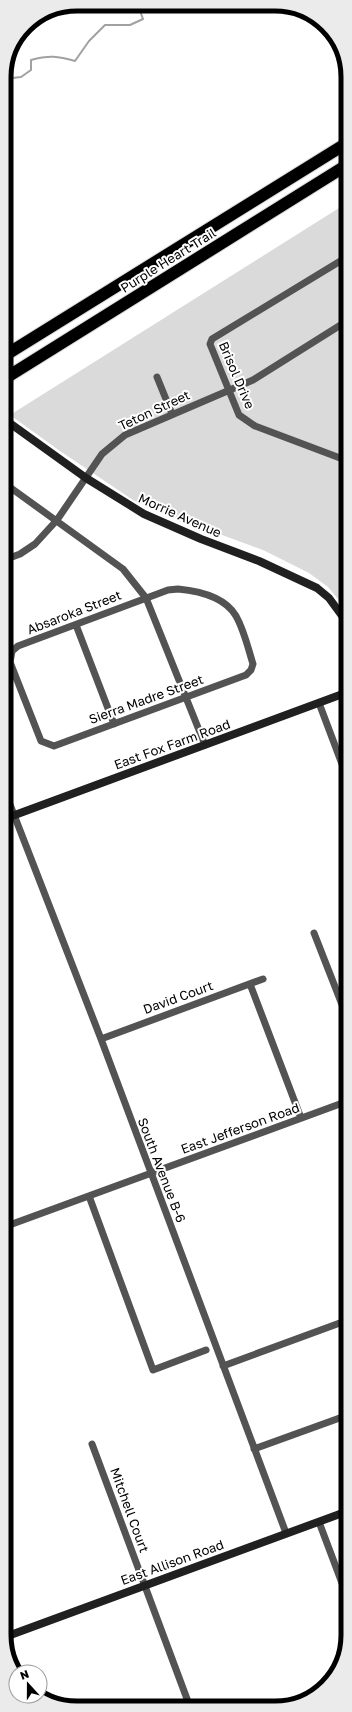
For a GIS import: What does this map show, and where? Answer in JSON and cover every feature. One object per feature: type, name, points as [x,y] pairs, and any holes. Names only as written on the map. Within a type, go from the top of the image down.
[{"type":"highway","name":"Purple Heart Trail","points":[[11,352],[341,146]]},
{"type":"highway","name":"Purple Heart Trail","points":[[11,375],[341,169]]},
{"type":"main road","name":"Morrie Avenue","points":[[11,424],[86,478],[144,514],[201,539],[259,561],[316,588],[329,598],[341,614]]},
{"type":"main road","name":"East Fox Farm Road","points":[[11,816],[341,695]]},
{"type":"main road","name":"East Allison Road","points":[[11,1635],[286,1533],[341,1514]]},
{"type":"street","name":"Brisol Drive","points":[[341,261],[212,339],[210,344],[210,348],[239,415],[247,422],[341,459]]},
{"type":"street","name":"Teton Street","points":[[11,557],[20,554],[35,544],[57,520],[102,454],[126,435],[258,377],[341,327]]},
{"type":"street","points":[[157,377],[172,414]]},
{"type":"street","points":[[11,488],[123,569],[146,598],[205,745]]},
{"type":"street","name":"Absaroka Street","points":[[11,656],[12,651],[18,646],[168,590],[178,589],[197,591],[226,604],[236,616],[253,664],[251,670],[246,675]]},
{"type":"street","points":[[76,625],[114,724]]},
{"type":"street","name":"Absaroka Street","points":[[11,665],[41,741],[54,746]]},
{"type":"street","name":"Sierra Madre Street","points":[[54,746],[246,675]]},
{"type":"street","points":[[319,703],[341,761]]},
{"type":"street","name":"South Avenue B-6","points":[[11,807],[101,1039],[286,1533]]},
{"type":"street","points":[[314,933],[341,1002]]},
{"type":"street","name":"David Court","points":[[101,1039],[263,979]]},
{"type":"street","points":[[250,984],[301,1118]]},
{"type":"street","name":"East Jefferson Road","points":[[11,1224],[341,1104]]},
{"type":"street","points":[[89,1196],[153,1370],[206,1350]]},
{"type":"street","points":[[223,1366],[341,1323]]},
{"type":"street","points":[[254,1449],[341,1418]]},
{"type":"street","name":"Mitchell Court","points":[[92,1444],[188,1701]]},
{"type":"street","points":[[319,1522],[341,1580]]},
{"type":"shaded area","points":[[341,207],[341,603],[328,587],[309,573],[263,550],[157,511],[133,500],[60,451],[11,414]]},
{"type":"waterway","points":[[11,78],[21,77],[31,70],[31,60],[43,57],[53,57],[75,61],[89,41],[105,25],[130,25],[143,19],[140,11]]}]
